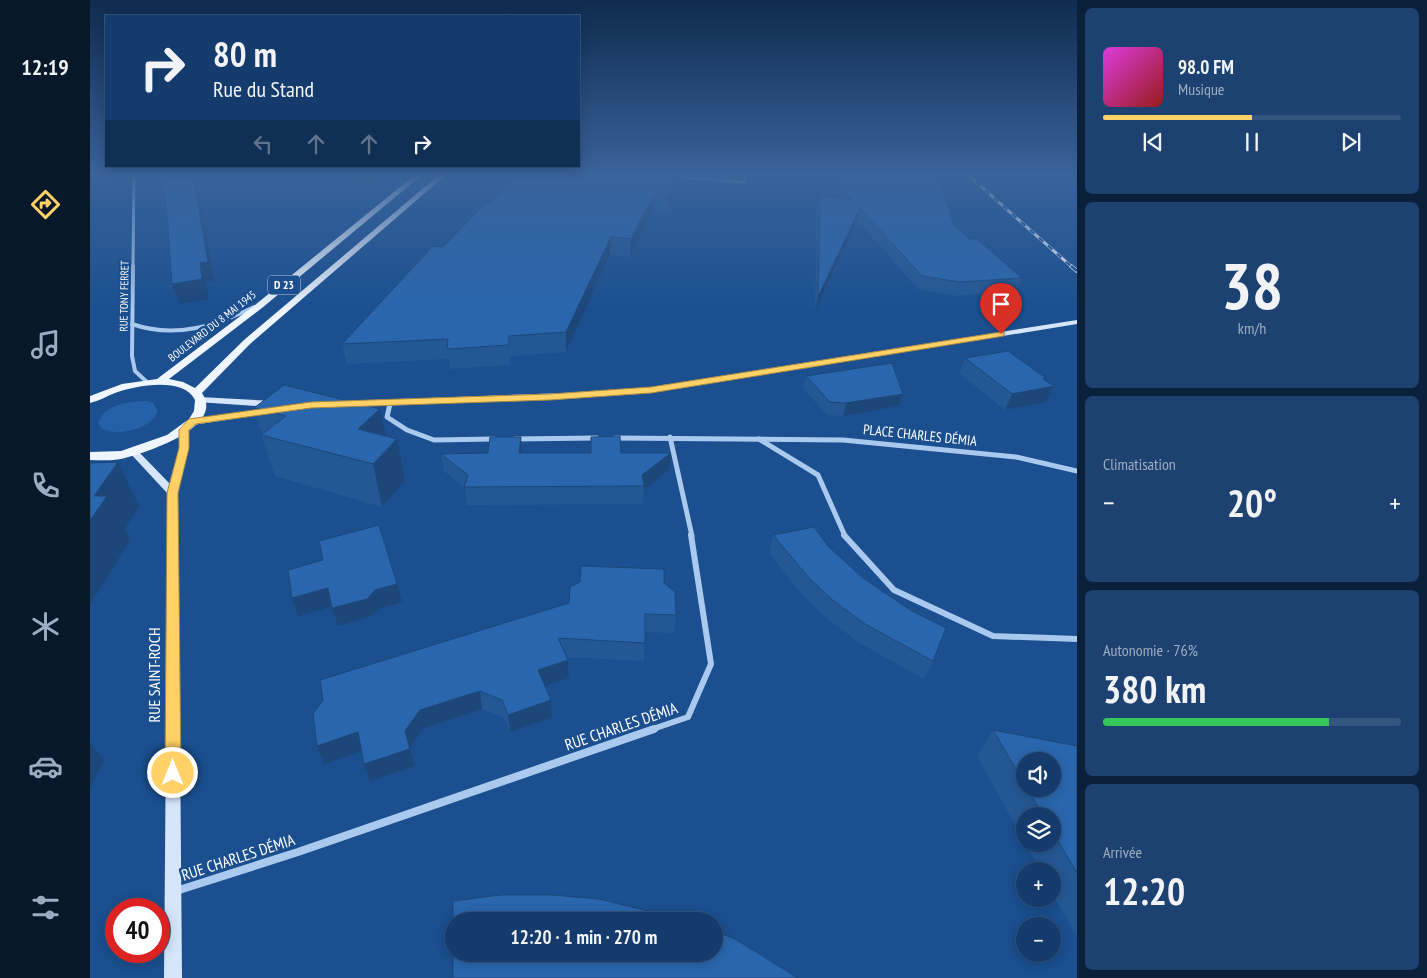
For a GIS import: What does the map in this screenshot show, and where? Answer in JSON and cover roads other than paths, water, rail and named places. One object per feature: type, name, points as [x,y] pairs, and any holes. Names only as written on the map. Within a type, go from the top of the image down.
[{"type":"main road","name":"BOULEVARD DU 8 MAI 1945","points":[[154,382],[191,360],[364,220]]},
{"type":"main road","name":"D 23","points":[[198,396],[247,342],[390,220]]},
{"type":"main road","points":[[90,400],[119,388],[154,382],[187,387],[198,396],[200,410],[188,426],[162,442],[134,452],[90,456]]},
{"type":"main road","points":[[90,468],[106,456]]},
{"type":"street","name":"RUE TONY FERRET","points":[[133,220],[132,356],[135,371],[154,382]]},
{"type":"street","points":[[132,324],[150,330],[175,331],[196,328],[236,316],[264,302]]},
{"type":"street","points":[[340,404],[390,404],[651,390],[1077,322]]},
{"type":"street","points":[[188,426],[282,406],[198,396]]},
{"type":"street","points":[[390,404],[387,417],[407,430],[434,440],[498,439]]},
{"type":"street","name":"RUE SAINT-ROCH","points":[[172,978],[173,493],[188,426]]},
{"type":"street","points":[[612,438],[670,437]]},
{"type":"street","name":"PLACE CHARLES DÉMIA","points":[[670,437],[843,440],[1016,457],[1077,471]]},
{"type":"street","name":"RUE CHARLES DÉMIA","points":[[173,892],[298,852],[688,717],[711,664],[693,542],[670,437]]},
{"type":"street","points":[[507,439],[602,438]]},
{"type":"street","points":[[758,438],[818,476],[845,537],[894,590],[994,636],[1077,639]]},
{"type":"street","points":[[134,452],[157,474],[173,493]]},
{"type":"railway","points":[[1019,220],[1072,267]]},
{"type":"railway","points":[[1071,266],[1077,271]]}]
